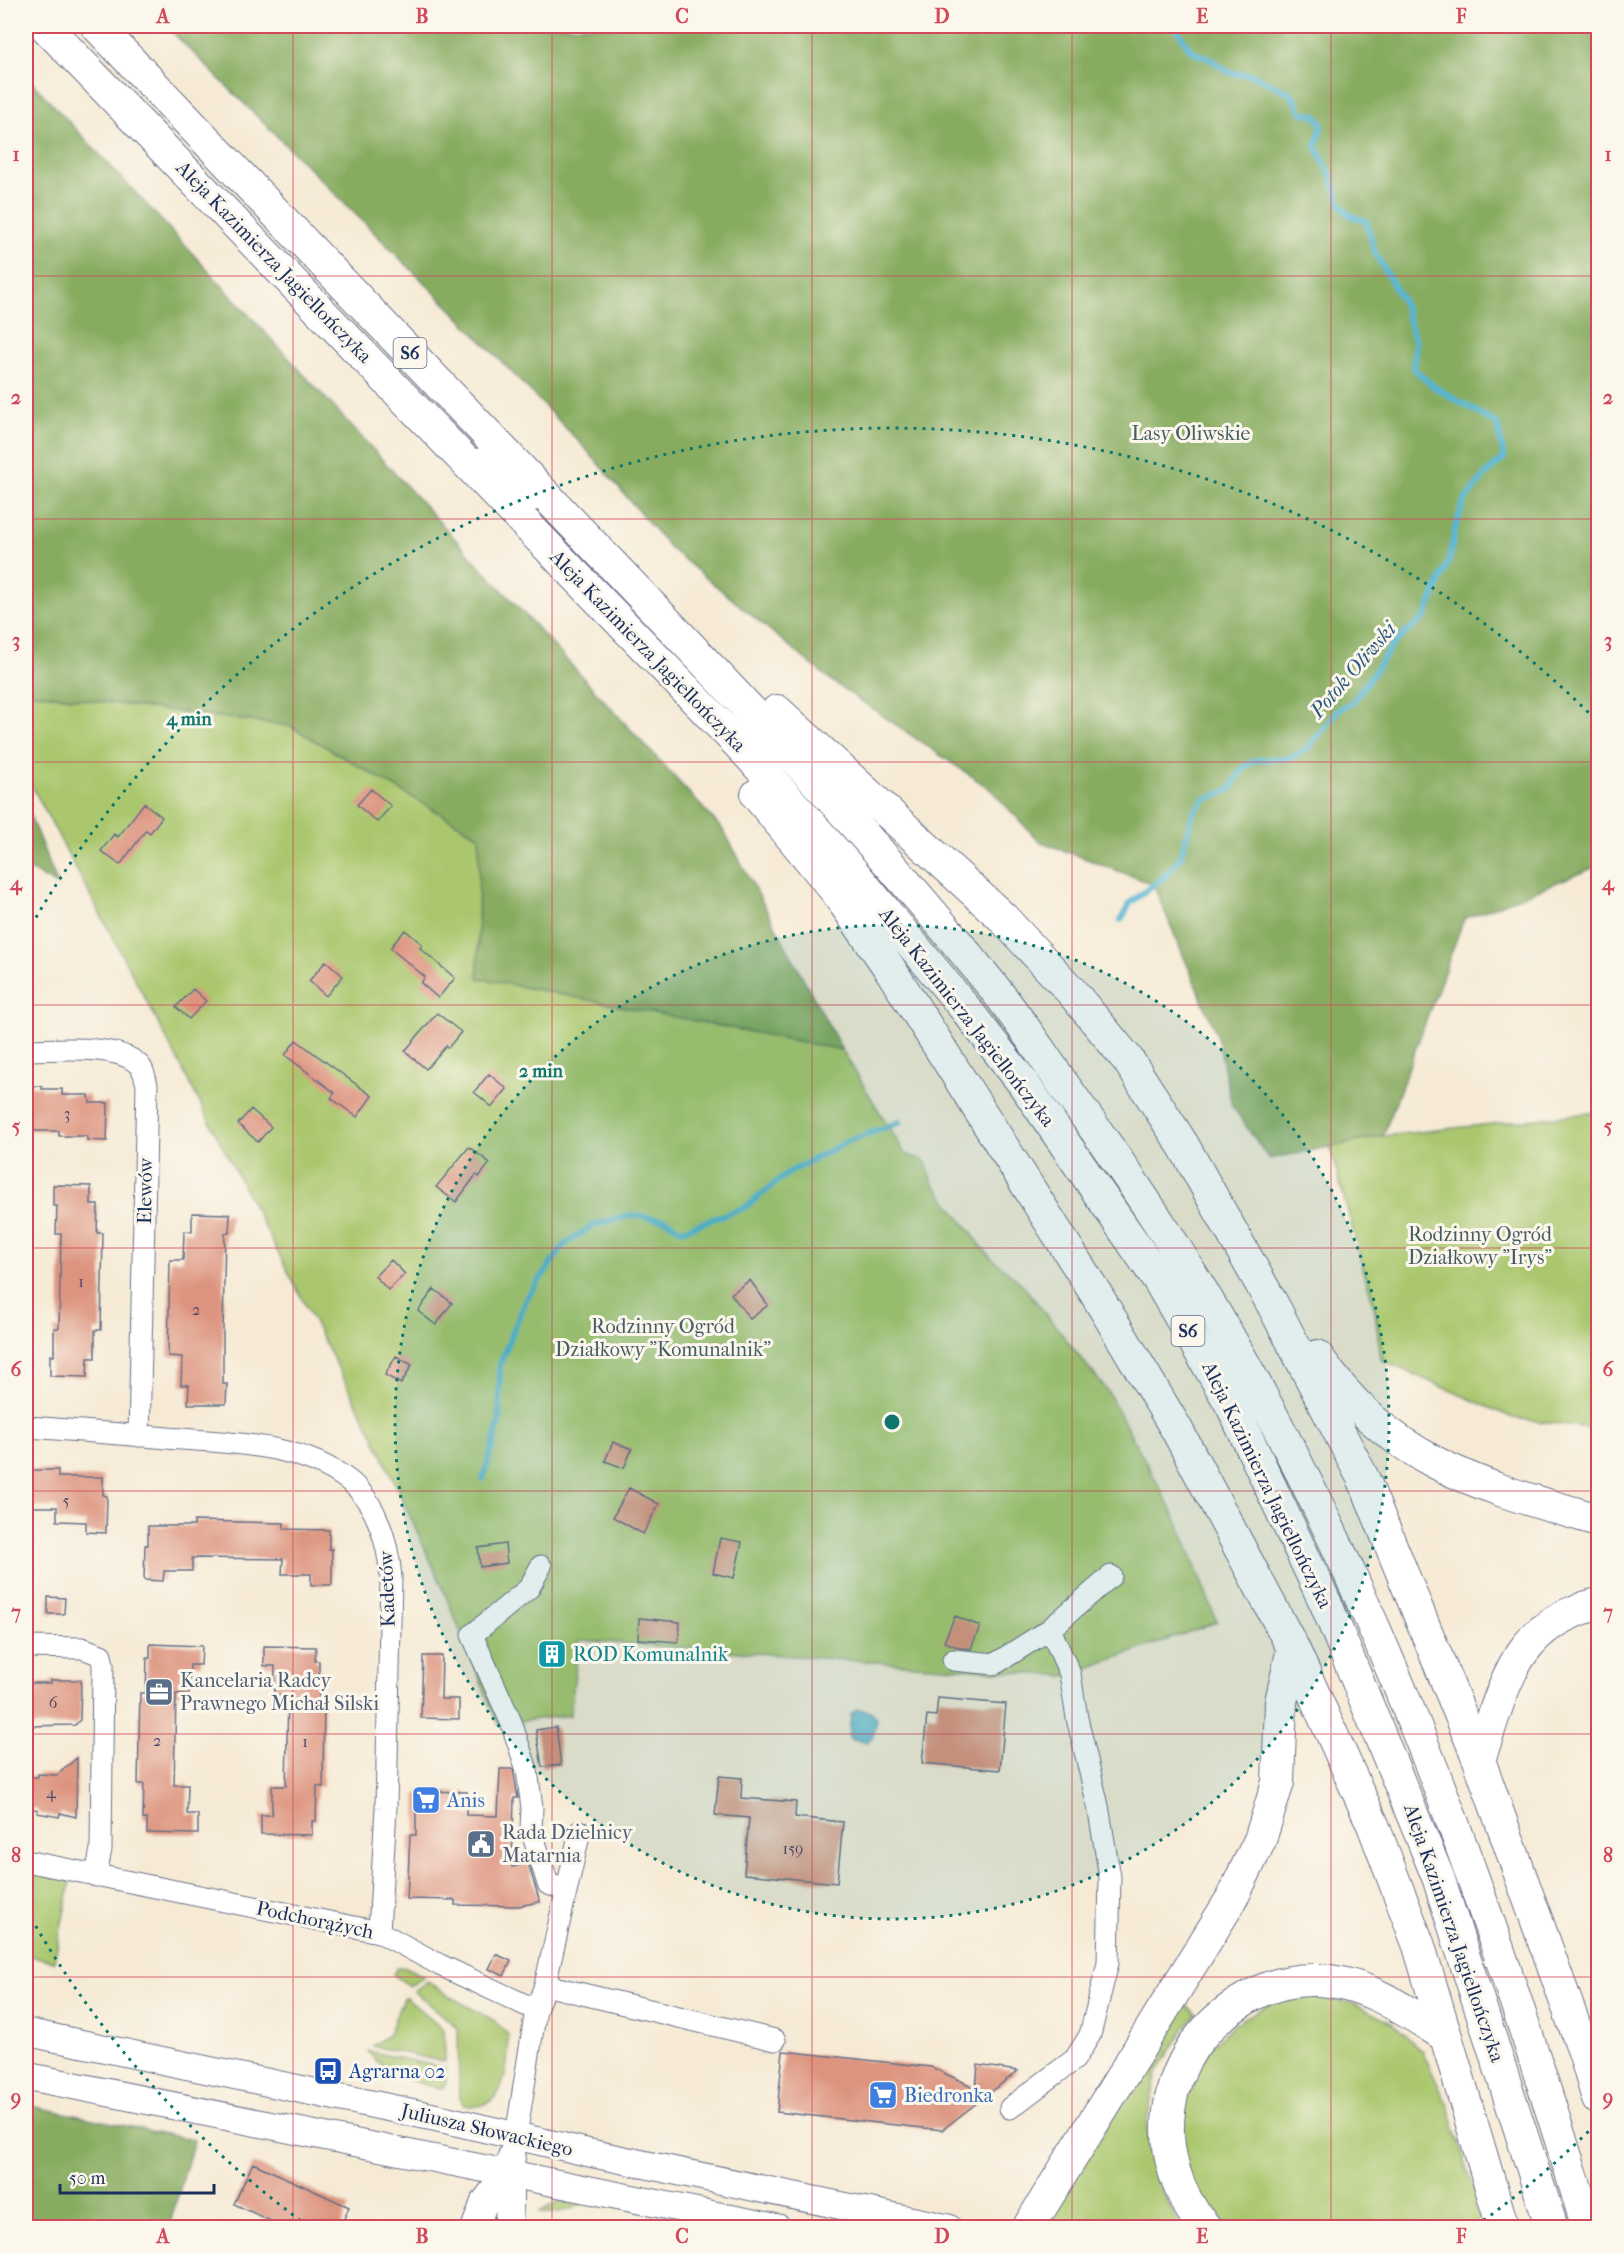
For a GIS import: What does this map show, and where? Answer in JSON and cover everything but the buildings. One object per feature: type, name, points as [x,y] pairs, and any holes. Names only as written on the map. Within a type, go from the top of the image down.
[{"type":"highway","name":"Aleja Kazimierza Jagiellończyka","points":[[45,26],[749,755],[850,870],[968,1012],[1023,1083],[1164,1289],[1232,1406],[1326,1604],[1371,1710],[1438,1876],[1552,2228]]},
{"type":"highway","name":"Aleja Kazimierza Jagiellończyka","points":[[97,26],[723,680],[883,855],[999,994],[1154,1214],[1262,1394],[1304,1476],[1384,1647],[1465,1853],[1566,2153],[1588,2228]]},
{"type":"highway","points":[[579,579],[588,614],[756,794],[836,891],[890,969],[1102,1304],[1177,1430],[1293,1648],[1373,1825],[1419,1946],[1503,2228]]},
{"type":"highway","points":[[723,680],[748,684],[1002,917],[1071,991],[1128,1060],[1183,1145],[1274,1307],[1364,1480],[1479,1760],[1599,2099]]},
{"type":"highway","points":[[1274,1307],[1287,1313],[1332,1378],[1361,1411],[1412,1450],[1444,1468],[1504,1493],[1599,1520]]},
{"type":"highway","points":[[1479,1760],[1510,1673],[1523,1649],[1556,1620],[1579,1609],[1599,1604]]},
{"type":"highway","points":[[1028,2228],[1231,1900],[1260,1840],[1278,1782],[1281,1702],[1293,1648]]},
{"type":"highway","points":[[1205,2228],[1185,2199],[1172,2164],[1167,2136],[1168,2115],[1172,2090],[1182,2064],[1201,2036],[1223,2013],[1253,1993],[1283,1984],[1312,1980],[1354,1986],[1396,2003],[1444,2034]]},
{"type":"main road","name":"Juliusza Słowackiego","points":[[26,2032],[948,2228]]},
{"type":"main road","name":"Juliusza Słowackiego","points":[[26,2076],[778,2228]]},
{"type":"main road","points":[[507,2228],[511,2206],[508,2172],[516,2136]]},
{"type":"main road","points":[[475,2228],[484,2203],[508,2172]]},
{"type":"street","points":[[460,406],[557,557]]},
{"type":"street","points":[[434,428],[582,533]]},
{"type":"street","name":"Elewów","points":[[26,1050],[101,1051],[122,1054],[137,1063],[147,1086],[139,1436]]},
{"type":"street","name":"Kadetów","points":[[26,1427],[264,1447],[304,1457],[328,1467],[349,1480],[373,1510],[389,1554],[391,1577],[386,1808],[379,1932]]},
{"type":"street","points":[[541,1566],[529,1588],[472,1635],[511,1722],[527,1770],[532,1808],[531,1829],[548,1884],[566,1890]]},
{"type":"street","points":[[953,1660],[995,1664],[1050,1629],[1111,1576]]},
{"type":"street","points":[[1010,2108],[1075,2059],[1090,2035],[1108,1963],[1110,1877],[1098,1806],[1077,1718],[1070,1674],[1050,1629]]},
{"type":"street","points":[[26,1647],[82,1648],[101,1655],[104,1665],[101,1849],[96,1876]]},
{"type":"street","points":[[516,2136],[536,2010],[545,1985],[580,1831]]},
{"type":"street","name":"Podchorążych","points":[[26,1861],[379,1932],[440,1965],[536,2010]]},
{"type":"street","points":[[545,1985],[775,2040]]},
{"type":"green space","name":"Lasy Oliwskie","points":[[166,26],[1598,26],[1598,866],[1464,919],[1383,1136],[1269,1159],[1232,1106],[1217,1035],[1153,884],[1039,841],[990,789],[833,682],[671,549],[585,448],[447,305]]},
{"type":"green space","points":[[26,76],[724,831],[842,1050],[478,978],[479,836],[290,726],[26,692]]},
{"type":"green space","name":"Rodzinny Ogród Działkowy \"Komunalnik\"","points":[[26,692],[290,726],[479,836],[478,978],[842,1050],[905,1154],[925,1161],[933,1183],[989,1256],[1021,1283],[1108,1392],[1178,1522],[1217,1622],[1065,1676],[579,1640],[570,1715],[498,1724],[441,1584],[373,1435],[26,775]]},
{"type":"green space","points":[[26,806],[58,885],[26,868]]},
{"type":"green space","name":"Rodzinny Ogród Działkowy \"Irys\"","points":[[1598,1112],[1598,1429],[1513,1418],[1381,1360],[1375,1311],[1330,1147],[1383,1136]]},
{"type":"green space","points":[[26,1872],[71,1880],[54,1961],[26,1955]]},
{"type":"green space","points":[[406,1967],[424,1977],[409,1986],[393,1974],[397,1968]]},
{"type":"green space","points":[[428,1981],[451,1997],[495,2021],[508,2035],[506,2073],[497,2095],[489,2102],[478,2106],[464,2105],[459,2096],[458,2028],[414,1991]]},
{"type":"green space","points":[[1308,1997],[1352,2003],[1394,2024],[1422,2051],[1448,2106],[1485,2224],[1483,2228],[1222,2227],[1212,2218],[1189,2186],[1179,2109],[1201,2058],[1234,2024],[1271,2003]]},
{"type":"green space","points":[[403,1998],[406,1998],[444,2030],[445,2062],[373,2046],[389,2034]]},
{"type":"green space","points":[[1183,2003],[1197,2014],[1185,2027],[1157,2072],[1147,2120],[1149,2152],[1158,2185],[1181,2227],[1043,2228]]},
{"type":"green space","points":[[368,2051],[445,2068],[446,2082],[443,2088],[413,2081],[381,2064]]},
{"type":"green space","points":[[26,2105],[194,2140],[169,2227],[26,2227]]},
{"type":"green space","points":[[572,2198],[592,2200],[560,2212],[540,2212],[558,2202]]},
{"type":"water","points":[[857,1709],[870,1711],[876,1717],[873,1736],[867,1742],[852,1740],[849,1737],[851,1714]]},
{"type":"waterway","name":"Potok Oliwski","points":[[1121,920],[1130,903],[1165,876],[1180,858],[1193,813],[1204,799],[1232,788],[1246,765],[1256,760],[1291,758],[1308,748],[1339,709],[1353,702],[1394,643],[1425,617],[1449,560],[1463,503],[1486,474],[1504,458],[1497,424],[1433,386],[1413,368],[1416,343],[1402,300],[1375,253],[1366,221],[1349,215],[1341,206],[1332,179],[1316,146],[1322,124],[1315,115],[1302,113],[1291,94],[1253,75],[1230,73],[1209,58],[1197,54],[1189,48],[1175,26]]},
{"type":"waterway","name":"Potok Oliwski","points":[[483,1479],[499,1423],[500,1364],[526,1299],[565,1244],[592,1226],[630,1215],[666,1220],[682,1230],[746,1207],[788,1173],[846,1142],[900,1122]]},
{"type":"place","name":"ROD Komunalnik","points":[[552,1654]]},
{"type":"place","name":"Kancelaria Radcy Prawnego Michał Silski","points":[[159,1692]]},
{"type":"place","name":"Anis","points":[[426,1800]]},
{"type":"place","name":"Rada Dzielnicy Matarnia","points":[[481,1844]]},
{"type":"place","name":"Agrarna 02","points":[[328,2071]]},
{"type":"place","name":"Biedronka","points":[[883,2095]]}]
